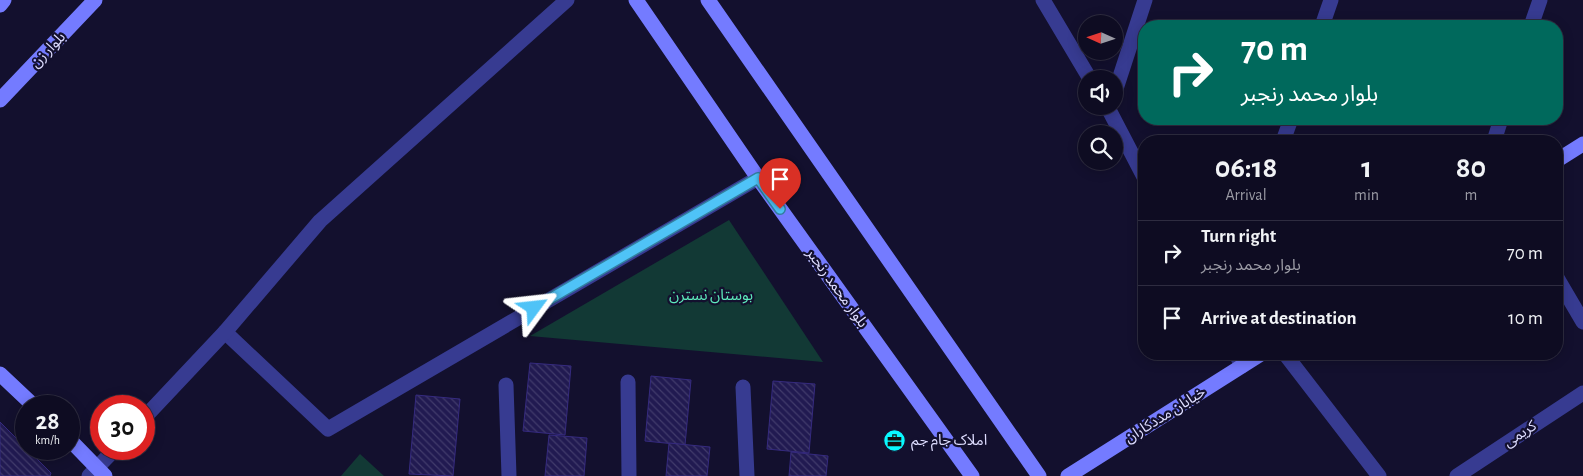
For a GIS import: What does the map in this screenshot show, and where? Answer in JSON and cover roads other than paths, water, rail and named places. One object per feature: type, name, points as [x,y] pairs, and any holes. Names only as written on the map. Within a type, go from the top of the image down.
[{"type":"street","points":[[0,4],[4,0]]},
{"type":"street","name":"بلوار زن","points":[[2,95],[95,0]]},
{"type":"street","points":[[155,406],[225,332],[320,221],[567,0]]},
{"type":"street","name":"بلوار محمد رنجبر","points":[[636,0],[758,178],[972,476]]},
{"type":"street","points":[[708,0],[1039,476]]},
{"type":"street","points":[[1043,0],[1085,70]]},
{"type":"street","points":[[1138,20],[1145,0]]},
{"type":"street","points":[[1324,20],[1331,0]]},
{"type":"street","points":[[1534,20],[1540,0]]},
{"type":"street","points":[[1122,70],[1138,21]]},
{"type":"street","points":[[1112,115],[1138,166]]},
{"type":"street","points":[[1563,157],[1583,144]]},
{"type":"street","points":[[225,332],[328,429],[758,178]]},
{"type":"street","points":[[1563,288],[1583,322]]},
{"type":"street","name":"خیابان مددکاران","points":[[1068,476],[1239,360]]},
{"type":"street","points":[[1290,360],[1380,476]]},
{"type":"street","points":[[0,374],[22,395]]},
{"type":"street","points":[[628,382],[628,476]]},
{"type":"street","points":[[506,385],[509,476]]},
{"type":"street","points":[[743,388],[747,476]]},
{"type":"street","name":"کریمی","points":[[1458,476],[1583,393]]},
{"type":"street","points":[[80,452],[98,473],[107,460]]},
{"type":"place","name":"املاک جام جم","points":[[895,440]]},
{"type":"park label","name":"بوستان نسترن","points":[[711,295]]}]
